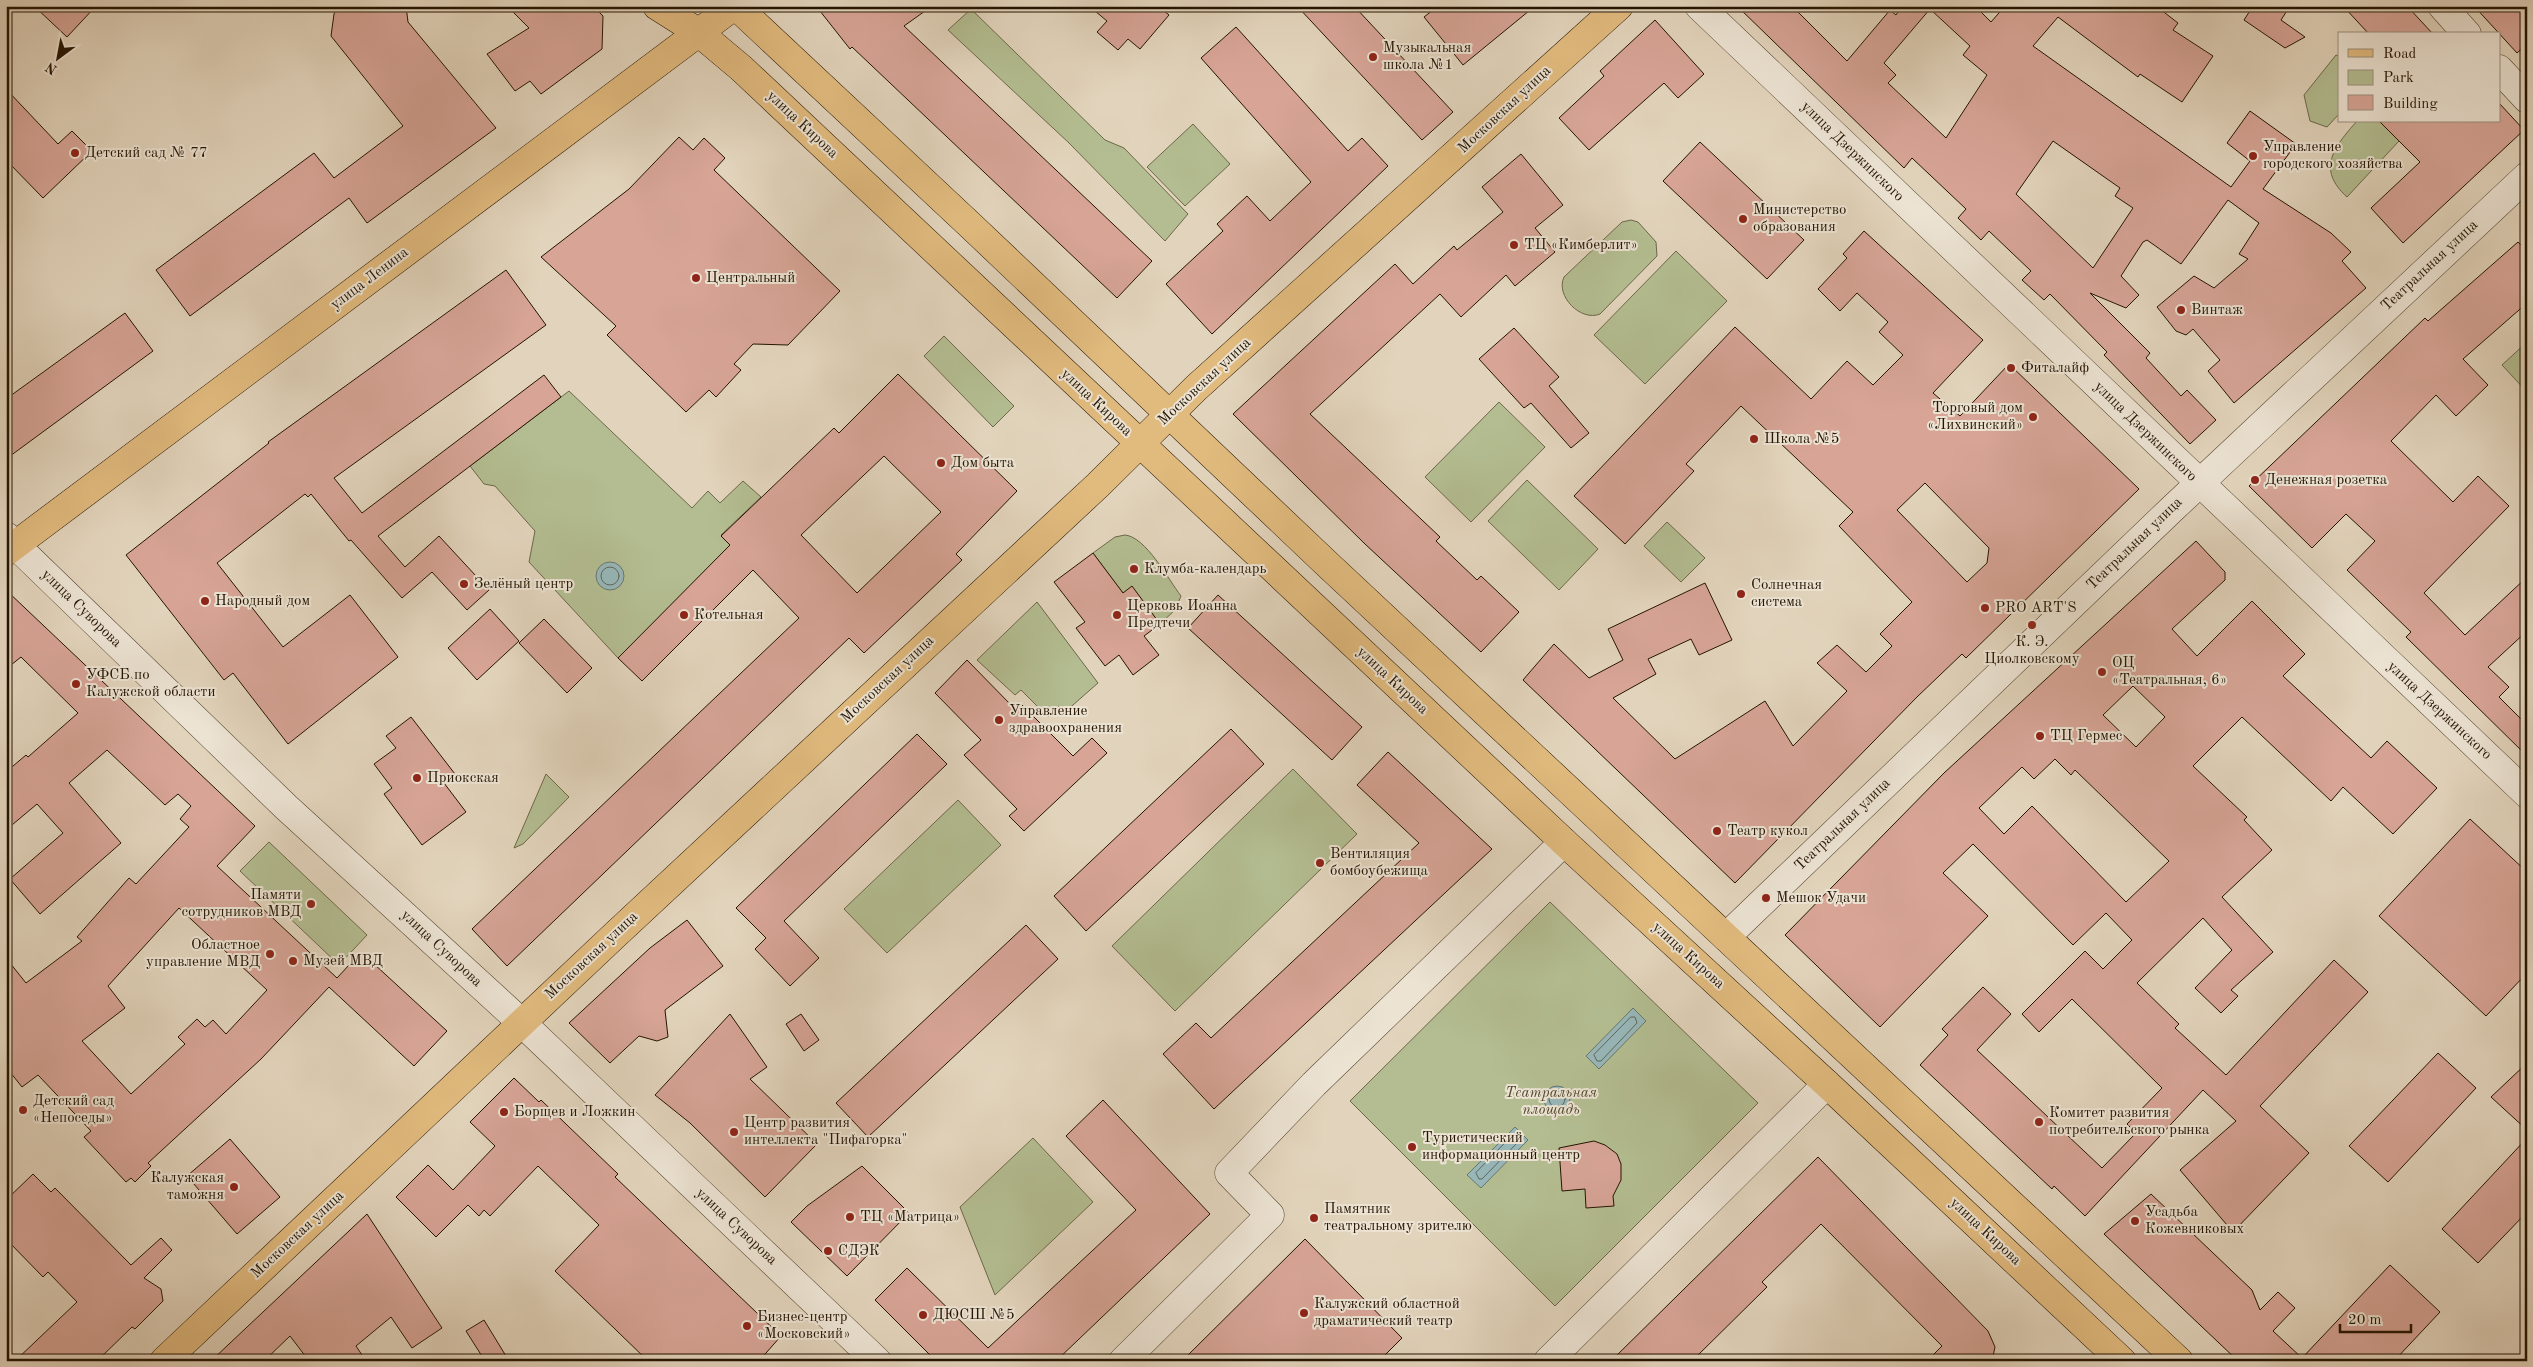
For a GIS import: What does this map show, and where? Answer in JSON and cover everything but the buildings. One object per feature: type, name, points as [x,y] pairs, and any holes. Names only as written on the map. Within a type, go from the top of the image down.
[{"type":"main road","name":"улица Кирова","points":[[657,6],[698,32],[741,68],[1564,842],[1827,1084],[2122,1361]]},
{"type":"main road","name":"улица Ленина","points":[[9,544],[735,6]]},
{"type":"main road","points":[[735,6],[2179,1361]]},
{"type":"main road","name":"Московская улица","points":[[164,1361],[522,1023],[1098,485],[1169,414],[1619,6]]},
{"type":"street","name":"улица Дзержинского","points":[[1699,6],[2527,794]]},
{"type":"street","points":[[2442,6],[2465,32]]},
{"type":"street","points":[[2500,70],[2527,99]]},
{"type":"street","name":"Театральная улица","points":[[1726,937],[2199,483],[2527,176]]},
{"type":"street","name":"улица Суворова","points":[[9,544],[286,808],[522,1023],[877,1361]]},
{"type":"street","points":[[1123,1361],[1270,1215],[1229,1173],[1314,1084],[1564,842]]},
{"type":"street","points":[[1548,1361],[1827,1084]]},
{"type":"green space","points":[[971,9],[1105,140],[1124,148],[1188,214],[1165,241],[1069,143],[948,30]]},
{"type":"green space","points":[[2336,55],[2338,56],[2338,115],[2327,127],[2310,121],[2304,95]]},
{"type":"green space","points":[[2356,122],[2380,122],[2399,141],[2347,197],[2332,177],[2330,168],[2332,158],[2341,140]]},
{"type":"green space","points":[[1193,124],[1230,164],[1185,206],[1147,167]]},
{"type":"green space","points":[[1631,220],[1638,222],[1656,242],[1657,256],[1600,314],[1585,314],[1578,311],[1566,299],[1563,292],[1562,284],[1564,277],[1622,222]]},
{"type":"green space","points":[[1676,251],[1727,301],[1645,384],[1594,335]]},
{"type":"green space","points":[[944,336],[1014,406],[993,427],[924,356]]},
{"type":"green space","points":[[2527,342],[2527,392],[2502,365]]},
{"type":"green space","points":[[569,391],[692,508],[708,491],[720,503],[743,481],[761,497],[721,535],[730,545],[727,549],[618,658],[529,562],[535,531],[495,486],[484,484],[470,466]]},
{"type":"green space","points":[[1499,402],[1545,447],[1471,522],[1425,477]]},
{"type":"green space","points":[[1527,480],[1598,549],[1559,590],[1488,521]]},
{"type":"green space","points":[[1667,522],[1705,558],[1681,582],[1644,546]]},
{"type":"green space","name":"Клумба-календарь","points":[[1125,535],[1133,537],[1149,551],[1181,596],[1175,610],[1160,624],[1132,587],[1123,593],[1093,553],[1115,537]]},
{"type":"green space","points":[[1037,602],[1098,683],[1065,712],[1058,706],[1048,717],[1021,690],[1015,695],[977,660]]},
{"type":"green space","points":[[1293,769],[1357,834],[1175,1011],[1112,946]]},
{"type":"green space","points":[[546,774],[569,797],[523,844],[514,848]]},
{"type":"green space","points":[[958,800],[1001,845],[887,953],[844,909]]},
{"type":"green space","points":[[269,842],[367,935],[339,965],[240,871]]},
{"type":"green space","name":"Театральная площадь","points":[[1550,902],[1758,1103],[1555,1306],[1350,1101]]},
{"type":"green space","points":[[1033,1138],[1093,1202],[995,1295],[960,1207]]},
{"type":"water","points":[[610,562],[620,566],[624,576],[620,586],[610,590],[600,586],[596,576],[600,566]]},
{"type":"water","points":[[1633,1008],[1646,1021],[1599,1069],[1586,1056]]},
{"type":"water","points":[[1557,1086],[1566,1090],[1570,1099],[1566,1108],[1557,1112],[1548,1108],[1544,1099],[1548,1090]]},
{"type":"water","points":[[1515,1127],[1528,1140],[1481,1188],[1467,1175]]},
{"type":"place","name":"Музыкальная школа №1","points":[[1373,57]]},
{"type":"place","name":"Детский сад № 77","points":[[75,153]]},
{"type":"place","name":"Управление городского хозяйства","points":[[2253,156]]},
{"type":"place","name":"Министерство образования","points":[[1743,219]]},
{"type":"place","name":"ТЦ «Кимберлит»","points":[[1514,245]]},
{"type":"place","name":"Центральный","points":[[696,278]]},
{"type":"place","name":"Винтаж","points":[[2181,310]]},
{"type":"place","name":"Фиталайф","points":[[2011,368]]},
{"type":"place","name":"Торговый дом «Лихвинский»","points":[[2033,417]]},
{"type":"place","name":"Школа №5","points":[[1754,439]]},
{"type":"place","name":"Дом быта","points":[[941,463]]},
{"type":"place","name":"Денежная розетка","points":[[2255,480]]},
{"type":"place","name":"Клумба-календарь","points":[[1134,569]]},
{"type":"place","name":"Зелёный центр","points":[[464,584]]},
{"type":"place","name":"Солнечная система","points":[[1741,594]]},
{"type":"place","name":"Народный дом","points":[[205,601]]},
{"type":"place","name":"PRO ART'S","points":[[1985,608]]},
{"type":"place","name":"Котельная","points":[[684,615]]},
{"type":"place","name":"Церковь Иоанна Предтечи","points":[[1117,615]]},
{"type":"place","name":"К. Э. Циолковскому","points":[[2032,625]]},
{"type":"place","name":"ОЦ «Театральная, 6»","points":[[2102,672]]},
{"type":"place","name":"УФСБ по Калужской области","points":[[76,684]]},
{"type":"place","name":"Управление здравоохранения","points":[[999,720]]},
{"type":"place","name":"ТЦ Гермес","points":[[2040,736]]},
{"type":"place","name":"Приокская","points":[[417,778]]},
{"type":"place","name":"Театр кукол","points":[[1717,831]]},
{"type":"place","name":"Вентиляция бомбоубежища","points":[[1320,863]]},
{"type":"place","name":"Мешок Удачи","points":[[1766,898]]},
{"type":"place","name":"Памяти сотрудников МВД","points":[[311,904]]},
{"type":"place","name":"Областное управление МВД","points":[[270,954]]},
{"type":"place","name":"Музей МВД","points":[[293,961]]},
{"type":"place","name":"Детский сад «Непоседы»","points":[[23,1110]]},
{"type":"place","name":"Борщев и Ложкин","points":[[504,1112]]},
{"type":"place","name":"Комитет развития потребительского рынка","points":[[2039,1122]]},
{"type":"place","name":"Центр развития интеллекта \"Пифагорка\"","points":[[734,1132]]},
{"type":"place","name":"Туристический информационный центр","points":[[1412,1147]]},
{"type":"place","name":"Калужская таможня","points":[[234,1187]]},
{"type":"place","name":"ТЦ «Матрица»","points":[[850,1217]]},
{"type":"place","name":"Памятник театральному зрителю","points":[[1314,1218]]},
{"type":"place","name":"Усадьба Кожевниковых","points":[[2135,1221]]},
{"type":"place","name":"СДЭК","points":[[828,1251]]},
{"type":"place","name":"Калужский областной драматический театр","points":[[1304,1313]]},
{"type":"place","name":"ДЮСШ №5","points":[[923,1315]]},
{"type":"place","name":"Бизнес-центр «Московский»","points":[[747,1326]]}]
